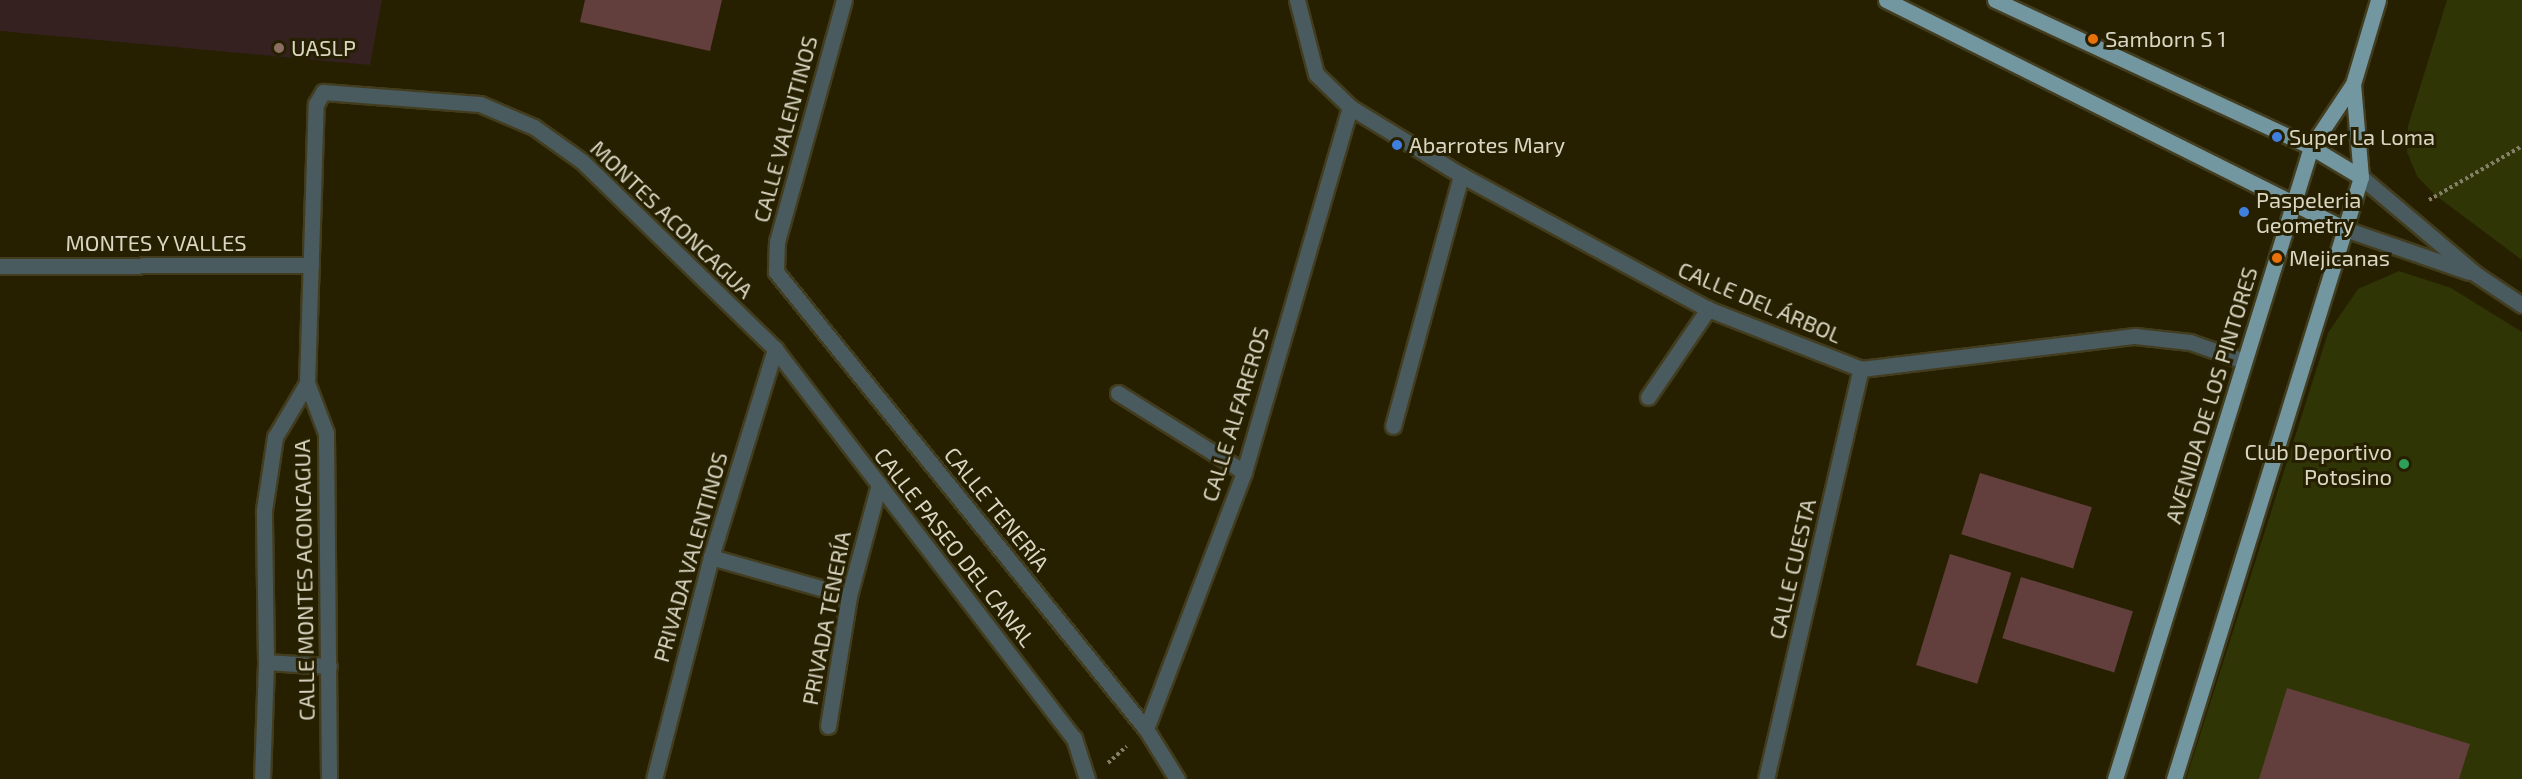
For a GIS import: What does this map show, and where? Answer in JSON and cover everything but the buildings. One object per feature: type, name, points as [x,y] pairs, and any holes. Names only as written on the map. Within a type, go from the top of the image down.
[{"type":"main road","points":[[1886,0],[2295,201],[2345,229]]},
{"type":"main road","name":"AVENIDA DE LOS PINTORES","points":[[2115,779],[2310,147],[2353,84],[2378,0]]},
{"type":"main road","points":[[2003,2],[2310,147],[2361,177]]},
{"type":"main road","points":[[2174,779],[2361,177],[2353,84]]},
{"type":"street","name":"CALLE VALENTINOS","points":[[776,272],[777,241],[844,0]]},
{"type":"street","name":"CALLE DEL ÁRBOL","points":[[1297,0],[1316,74],[1350,107],[1461,175],[1708,309],[1861,369],[2135,336],[2190,342],[2244,361]]},
{"type":"street","name":"CALLE MONTES ACONCAGUA","points":[[329,779],[326,433],[307,383],[316,104],[323,92],[480,104],[534,127]]},
{"type":"street","name":"CALLE ALFAREROS","points":[[1146,729],[1244,472],[1350,107]]},
{"type":"street","name":"MONTES ACONCAGUA","points":[[534,127],[583,162],[775,349]]},
{"type":"street","points":[[1393,426],[1461,175]]},
{"type":"street","points":[[2361,177],[2477,275],[2522,304]]},
{"type":"street","points":[[2345,229],[2477,275]]},
{"type":"street","name":"MONTES Y VALLES","points":[[0,266],[311,265]]},
{"type":"street","name":"CALLE TENERÍA","points":[[776,272],[1146,729],[1177,779]]},
{"type":"street","points":[[1648,397],[1708,309]]},
{"type":"street","name":"CALLE PASEO DEL CANAL","points":[[775,349],[1074,738],[1093,775]]},
{"type":"street","name":"PRIVADA VALENTINOS","points":[[654,779],[711,558],[775,349]]},
{"type":"street","name":"CALLE CUESTA","points":[[1767,779],[1861,369]]},
{"type":"street","name":"CALLE MONTES ACONCAGUA","points":[[262,779],[266,662],[267,489],[275,437],[307,383]]},
{"type":"street","points":[[1118,393],[1244,472]]},
{"type":"street","name":"PRIVADA TENERÍA","points":[[828,726],[849,596],[879,484]]},
{"type":"street","points":[[711,558],[849,596]]},
{"type":"street","points":[[266,662],[329,666]]},
{"type":"path","points":[[2407,216],[2522,146]]},
{"type":"path","points":[[1093,775],[1129,744]]},
{"type":"shaded area","name":"UASLP","points":[[0,0],[382,0],[370,65],[0,31]]},
{"type":"green space","points":[[2447,0],[2522,0],[2522,260],[2435,195],[2417,176],[2407,152],[2408,126]]},
{"type":"green space","name":"Club Deportivo Potosino","points":[[2399,271],[2451,288],[2522,332],[2522,779],[2186,779],[2328,333],[2358,289]]},
{"type":"place","name":"Samborn S 1","points":[[2093,39]]},
{"type":"place","name":"UASLP","points":[[279,48]]},
{"type":"place","name":"Super La Loma","points":[[2277,137]]},
{"type":"place","name":"Abarrotes Mary","points":[[1397,145]]},
{"type":"place","name":"Paspeleria Geometry","points":[[2244,212]]},
{"type":"place","name":"Mejicanas","points":[[2277,258]]},
{"type":"place","name":"Club Deportivo Potosino","points":[[2404,464]]}]
